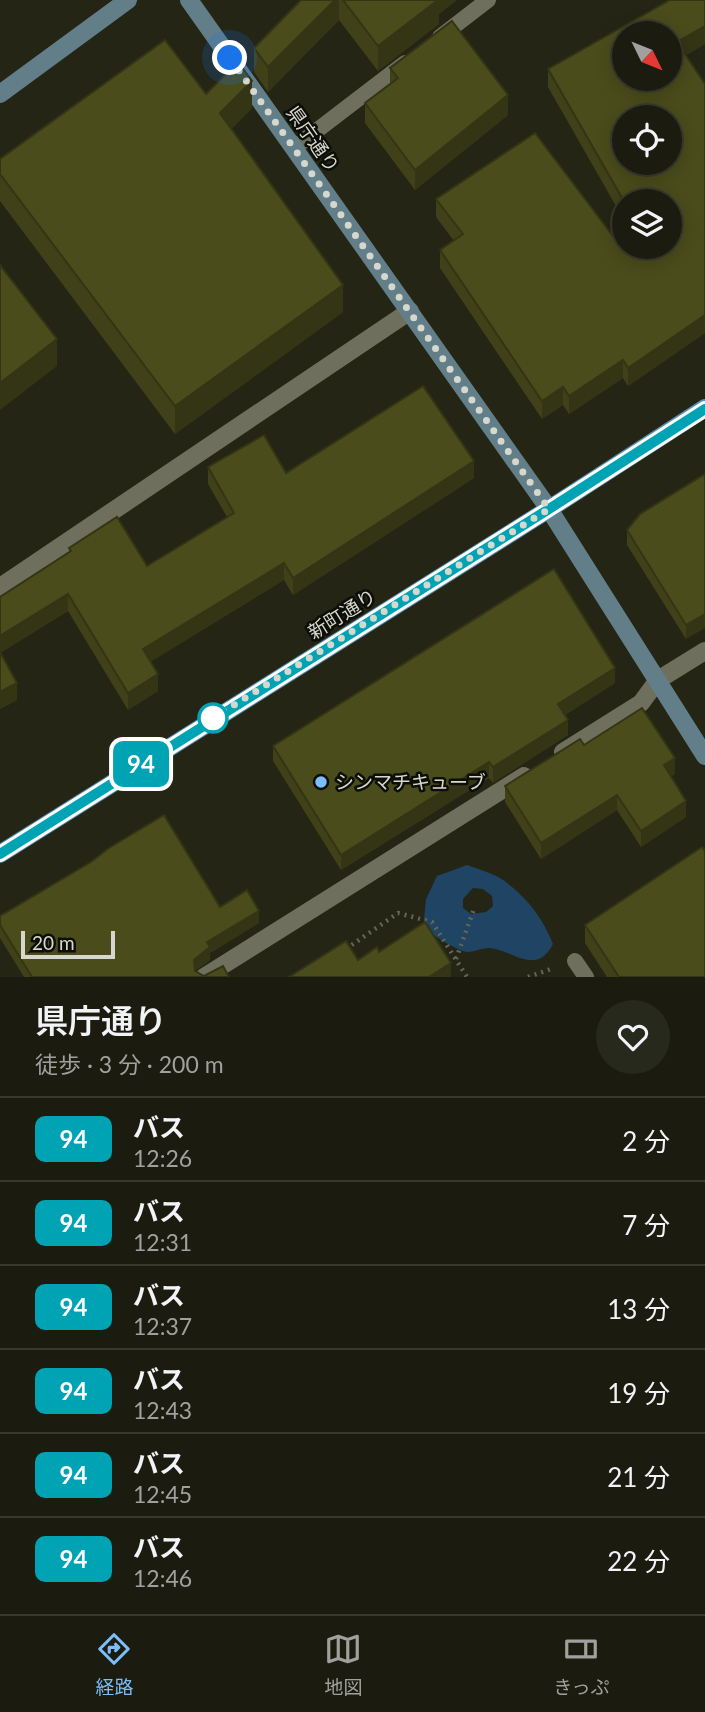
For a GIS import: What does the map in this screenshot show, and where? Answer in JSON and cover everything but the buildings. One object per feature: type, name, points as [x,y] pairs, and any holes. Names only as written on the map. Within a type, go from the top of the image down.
[{"type":"main road","name":"新町通り","points":[[0,854],[705,408]]},
{"type":"street","points":[[0,94],[128,0]]},
{"type":"street","name":"県庁通り","points":[[189,0],[549,509],[705,756]]},
{"type":"street","points":[[0,587],[410,311]]},
{"type":"street","points":[[204,977],[641,703],[658,680],[705,650]]},
{"type":"lane","points":[[294,148],[488,0]]},
{"type":"lane","points":[[575,961],[586,977]]},
{"type":"path","points":[[456,960],[474,909]]},
{"type":"path","points":[[336,956],[398,913],[432,922],[467,977]]},
{"type":"water","points":[[467,865],[499,878],[533,908],[553,944],[546,954],[532,960],[489,948],[467,952],[445,942],[423,929],[426,899],[437,876]],"holes":[[[473,888],[483,889],[492,896],[493,906],[486,912],[471,914],[463,908],[463,899]]]},
{"type":"bus line","name":"94","points":[[0,854],[705,409]]},
{"type":"place","name":"シンマチキューブ","points":[[321,782]]},
{"type":"route","points":[[213,718],[549,509],[230,58]]}]
